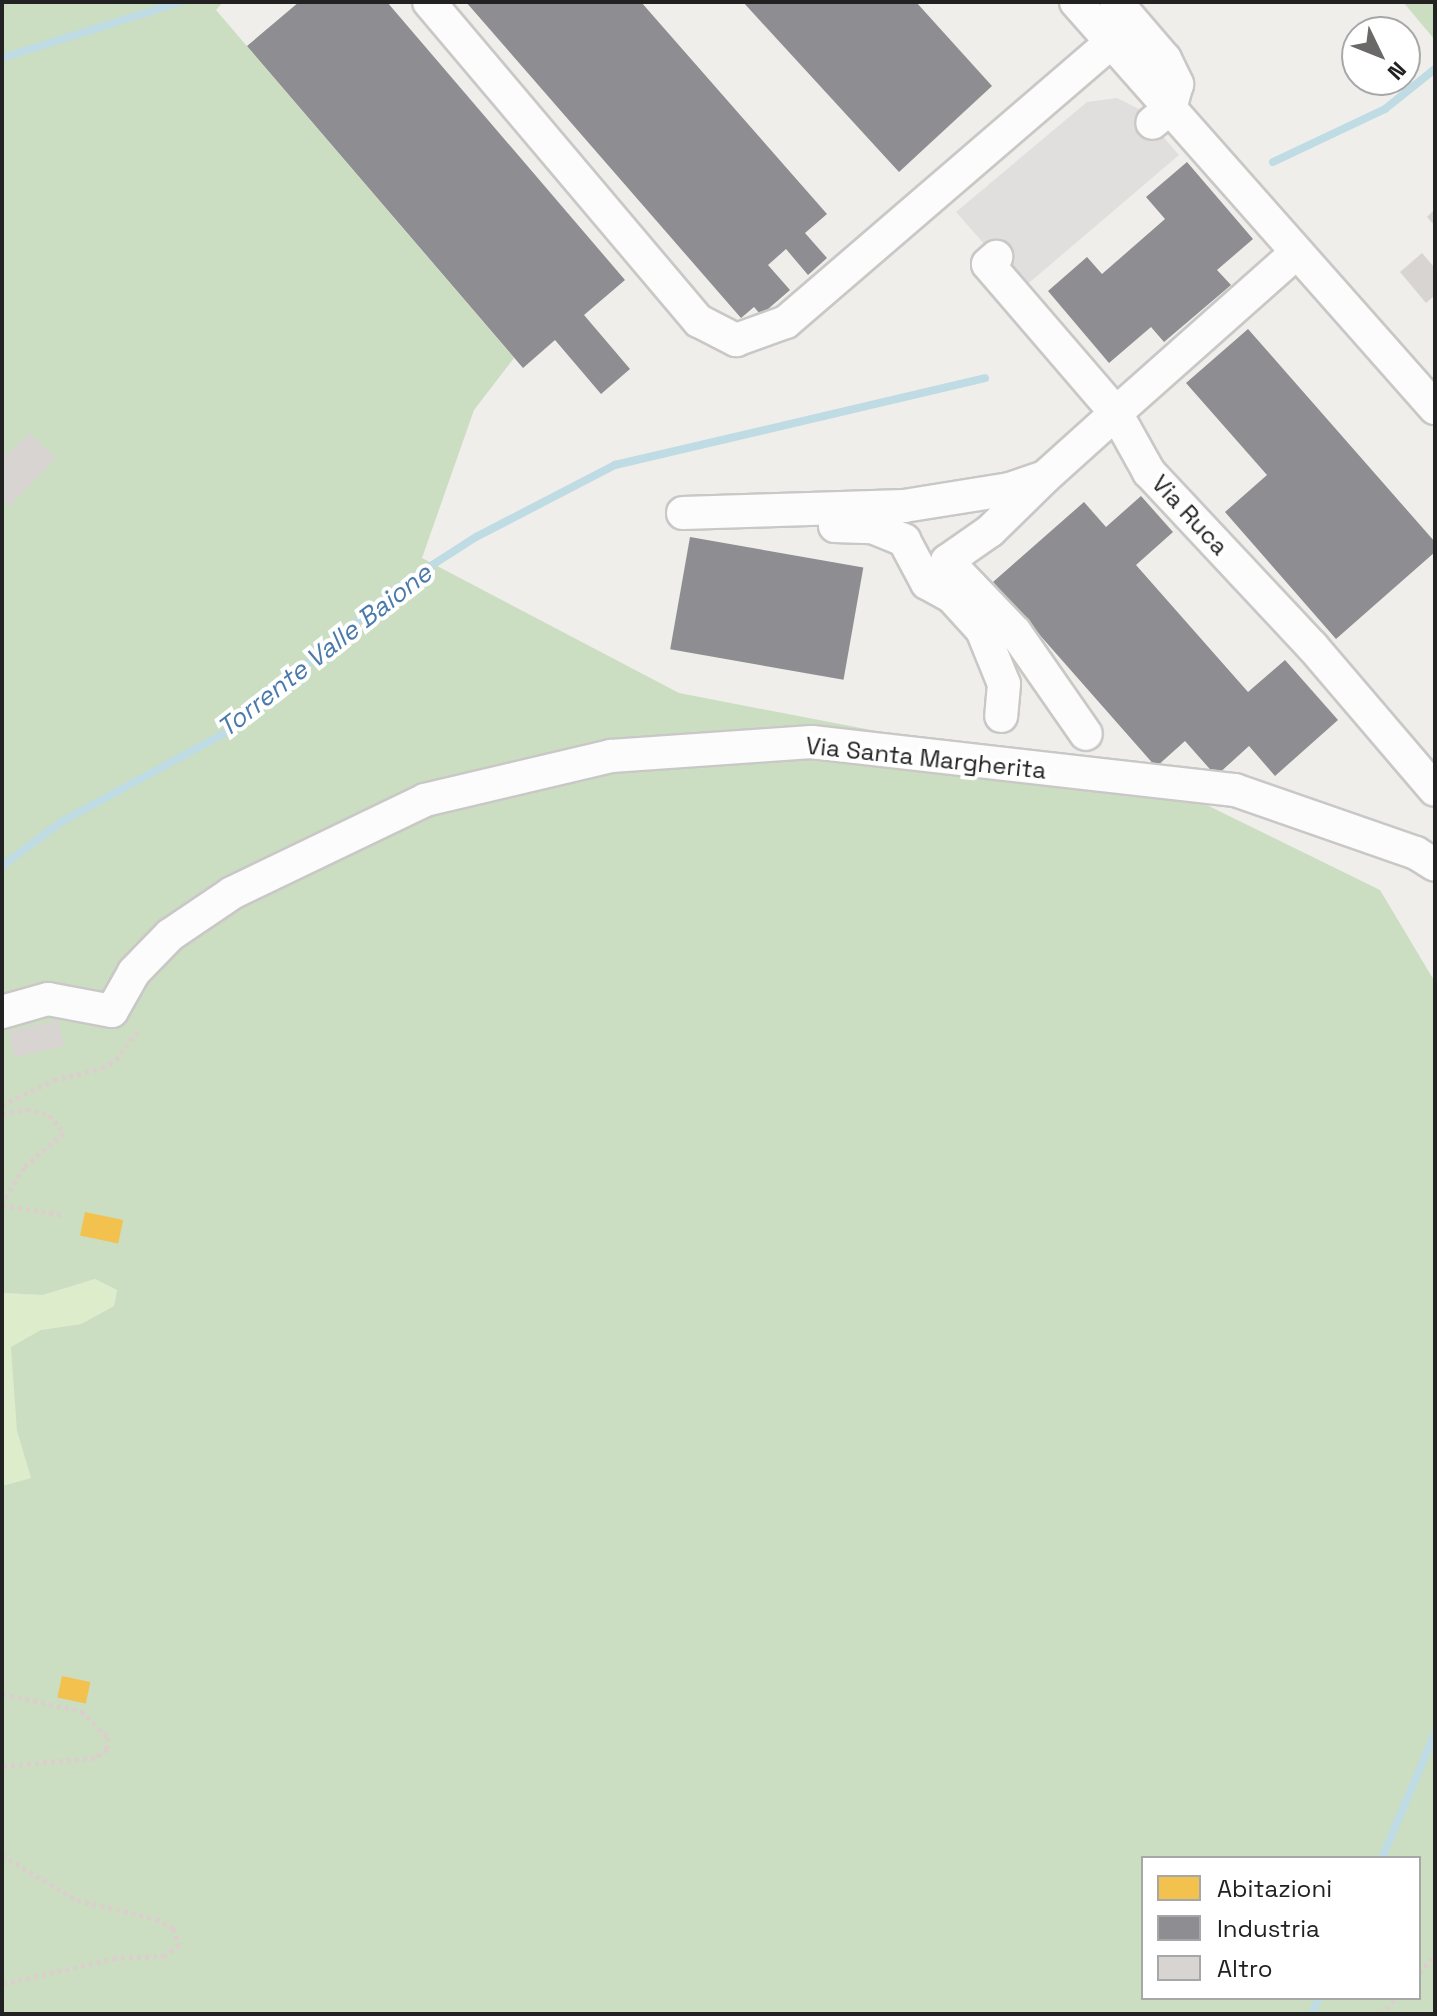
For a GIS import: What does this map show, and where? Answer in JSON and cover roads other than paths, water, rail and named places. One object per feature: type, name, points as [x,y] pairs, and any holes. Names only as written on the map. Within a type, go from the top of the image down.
[{"type":"street","points":[[429,2],[699,321],[736,340],[786,322],[1112,42]]},
{"type":"street","points":[[1076,2],[1112,42],[1161,116],[1296,253],[1435,408]]},
{"type":"street","points":[[1116,2],[1165,59],[1177,84],[1161,116]]},
{"type":"street","points":[[1086,734],[1015,632],[947,561],[990,531],[1045,477],[1296,253]]},
{"type":"street","name":"Via Ruca","points":[[996,257],[988,264],[1116,413],[1149,472],[1312,646],[1435,790]]},
{"type":"street","points":[[683,513],[904,506],[1010,489],[1045,477]]},
{"type":"street","points":[[770,511],[827,525],[872,527],[904,540],[927,583],[952,597],[982,630],[1004,684],[1001,716]]},
{"type":"street","name":"Via Santa Margherita","points":[[2,1012],[48,999],[112,1011],[134,972],[170,935],[232,893],[425,800],[611,756],[812,742],[1235,790],[1416,853],[1435,865]]},
{"type":"waterway","points":[[2,58],[181,2]]},
{"type":"waterway","name":"Torrente Valle Baione","points":[[1273,162],[1385,109],[1435,69]]},
{"type":"waterway","name":"Torrente Valle Baione","points":[[2,866],[61,822],[225,733],[398,587],[476,537],[615,465],[985,378]]},
{"type":"waterway","points":[[1383,1856],[1435,1733]]},
{"type":"waterway","points":[[1312,2014],[1318,2000]]}]
